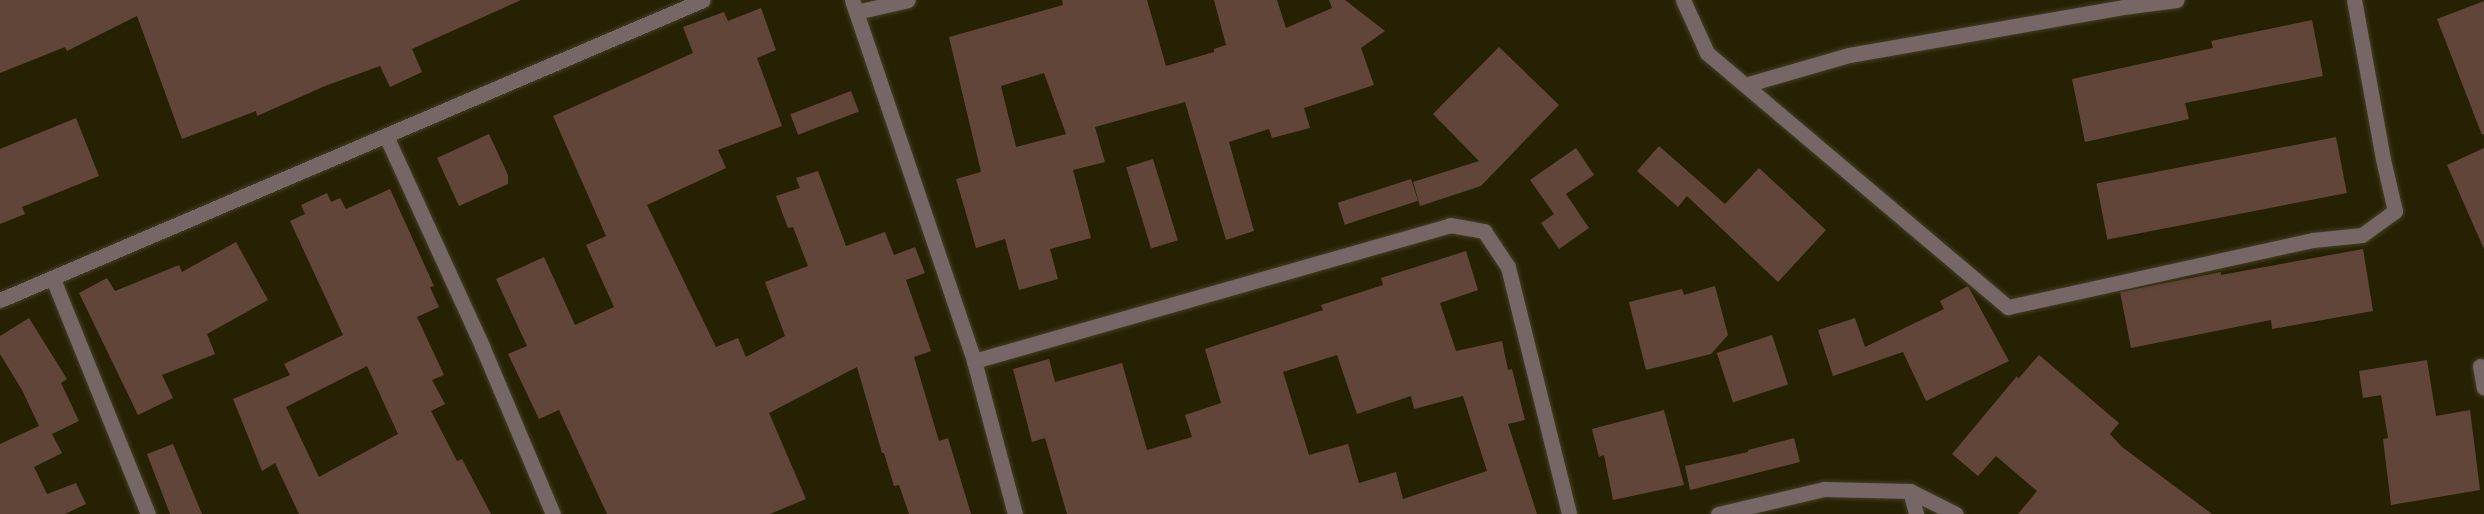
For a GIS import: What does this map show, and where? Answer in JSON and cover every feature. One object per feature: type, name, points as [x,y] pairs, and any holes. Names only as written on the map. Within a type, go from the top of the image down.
[{"type":"street","points":[[0,300],[703,0]]},
{"type":"street","points":[[908,0],[854,6],[974,361],[1015,514]]},
{"type":"street","points":[[1683,0],[1707,53],[2008,307],[2313,240],[2362,235],[2395,211],[2383,159],[2354,0]]},
{"type":"street","points":[[1745,85],[1849,55],[2123,7],[2178,0]]},
{"type":"street","points":[[386,136],[482,346],[553,514]]},
{"type":"street","points":[[974,361],[1450,225],[1484,231],[1508,267],[1569,514]]},
{"type":"street","points":[[53,279],[148,514]]},
{"type":"street","points":[[2480,366],[2484,388]]},
{"type":"street","points":[[1718,514],[1824,489],[1910,490],[1956,514]]},
{"type":"street","points":[[1910,490],[1916,514]]},
{"type":"building","points":[[0,0],[521,0],[412,49],[422,72],[390,87],[380,66],[325,86],[257,116],[256,111],[182,139],[137,16],[67,51],[65,47],[0,73]]},
{"type":"building","points":[[1062,0],[1147,0],[1166,66],[1214,52],[1214,49],[1226,45],[1214,0],[1277,0],[1286,28],[1332,8],[1329,0],[1345,0],[1385,31],[1361,48],[1374,85],[1304,108],[1310,128],[1272,138],[1269,129],[1229,142],[1254,231],[1226,240],[1185,102],[1095,127],[1105,162],[1073,170],[1091,238],[1050,249],[1058,279],[1019,290],[1005,239],[976,248],[956,179],[981,172],[949,37],[1063,5]],"holes":[[[1044,73],[1066,134],[1016,147],[1001,86]]]},
{"type":"building","points":[[2484,1],[2484,134],[2482,135],[2437,19]]},
{"type":"building","points":[[761,8],[776,50],[757,58],[782,126],[718,150],[726,168],[647,205],[716,347],[738,338],[746,357],[785,336],[765,282],[808,266],[793,227],[788,228],[776,196],[800,188],[796,178],[818,171],[846,246],[885,232],[894,255],[915,247],[925,273],[906,280],[931,351],[914,357],[939,441],[948,438],[971,514],[909,514],[899,485],[894,486],[884,453],[882,453],[857,367],[769,413],[806,499],[770,514],[607,514],[559,410],[539,419],[508,354],[527,346],[496,279],[544,257],[575,325],[614,307],[586,245],[606,236],[553,116],[693,53],[683,27],[724,12],[728,21]]},
{"type":"building","points":[[2312,20],[2323,76],[2185,103],[2189,119],[2085,142],[2072,79],[2213,48],[2211,41]]},
{"type":"building","points":[[1499,47],[1559,105],[1481,186],[1420,206],[1413,182],[1479,161],[1433,114]]},
{"type":"building","points":[[851,91],[859,112],[798,135],[790,114]]},
{"type":"building","points":[[76,118],[99,176],[22,207],[25,214],[0,224],[0,149]]},
{"type":"building","points":[[489,134],[508,175],[508,184],[459,206],[437,158]]},
{"type":"building","points":[[2336,137],[2347,193],[2107,240],[2096,184]]},
{"type":"building","points":[[1659,146],[1725,204],[1759,168],[1826,230],[1778,282],[1687,196],[1678,207],[1637,171]]},
{"type":"building","points":[[1576,148],[1594,175],[1566,194],[1589,228],[1559,249],[1541,223],[1554,214],[1530,180]]},
{"type":"building","points":[[2484,148],[2484,249],[2447,165]]},
{"type":"building","points":[[1153,159],[1178,240],[1151,248],[1126,167]]},
{"type":"building","points":[[1411,179],[1418,201],[1345,225],[1338,203]]},
{"type":"building","points":[[390,189],[434,286],[430,287],[439,307],[417,317],[444,375],[432,380],[445,404],[431,411],[457,461],[462,459],[491,514],[299,514],[275,463],[262,471],[233,399],[290,375],[284,364],[343,335],[290,221],[305,214],[301,205],[327,193],[331,202],[340,198],[346,209]],"holes":[[[367,366],[398,434],[319,477],[286,407]]]},
{"type":"building","points":[[236,242],[268,300],[207,334],[215,354],[162,375],[173,398],[138,415],[79,293],[107,278],[115,291],[179,265],[182,272]]},
{"type":"building","points":[[2363,249],[2373,311],[2272,329],[2271,320],[2131,348],[2120,292],[2221,272],[2221,275]]},
{"type":"building","points":[[1466,251],[1478,290],[1440,303],[1456,351],[1502,341],[1508,370],[1512,369],[1525,420],[1508,424],[1537,514],[1067,514],[1045,438],[1032,442],[1013,369],[1049,359],[1055,382],[1122,363],[1147,450],[1192,437],[1185,415],[1221,403],[1205,349],[1323,310],[1321,305],[1383,285],[1381,278]],"holes":[[[1337,355],[1357,414],[1411,396],[1414,409],[1463,396],[1487,471],[1403,499],[1396,472],[1359,483],[1348,444],[1309,455],[1283,372]]]},
{"type":"building","points":[[1715,286],[1728,335],[1711,354],[1646,370],[1629,302],[1682,289],[1684,295]]},
{"type":"building","points":[[1968,286],[2009,361],[1926,401],[1903,352],[1833,376],[1818,330],[1855,318],[1865,347],[1944,309],[1940,301]]},
{"type":"building","points":[[29,318],[67,379],[61,383],[79,421],[52,434],[62,453],[34,467],[47,494],[76,483],[86,504],[65,514],[0,514],[0,444],[39,426],[22,390],[0,354],[0,336]]},
{"type":"building","points":[[1772,335],[1788,384],[1733,402],[1717,353]]},
{"type":"building","points":[[2039,355],[2119,423],[2110,434],[2122,447],[2212,514],[2018,514],[2037,491],[1996,456],[1978,476],[1952,454],[2017,376],[2018,379]]},
{"type":"building","points":[[2427,360],[2436,416],[2470,410],[2480,490],[2391,505],[2383,439],[2388,438],[2381,395],[2363,398],[2359,371]]},
{"type":"building","points":[[1664,410],[1684,485],[1613,500],[1604,455],[1599,457],[1592,429]]},
{"type":"building","points":[[1794,438],[1800,462],[1690,490],[1685,466],[1748,452],[1748,450]]},
{"type":"building","points":[[173,444],[202,514],[170,514],[147,454]]}]
